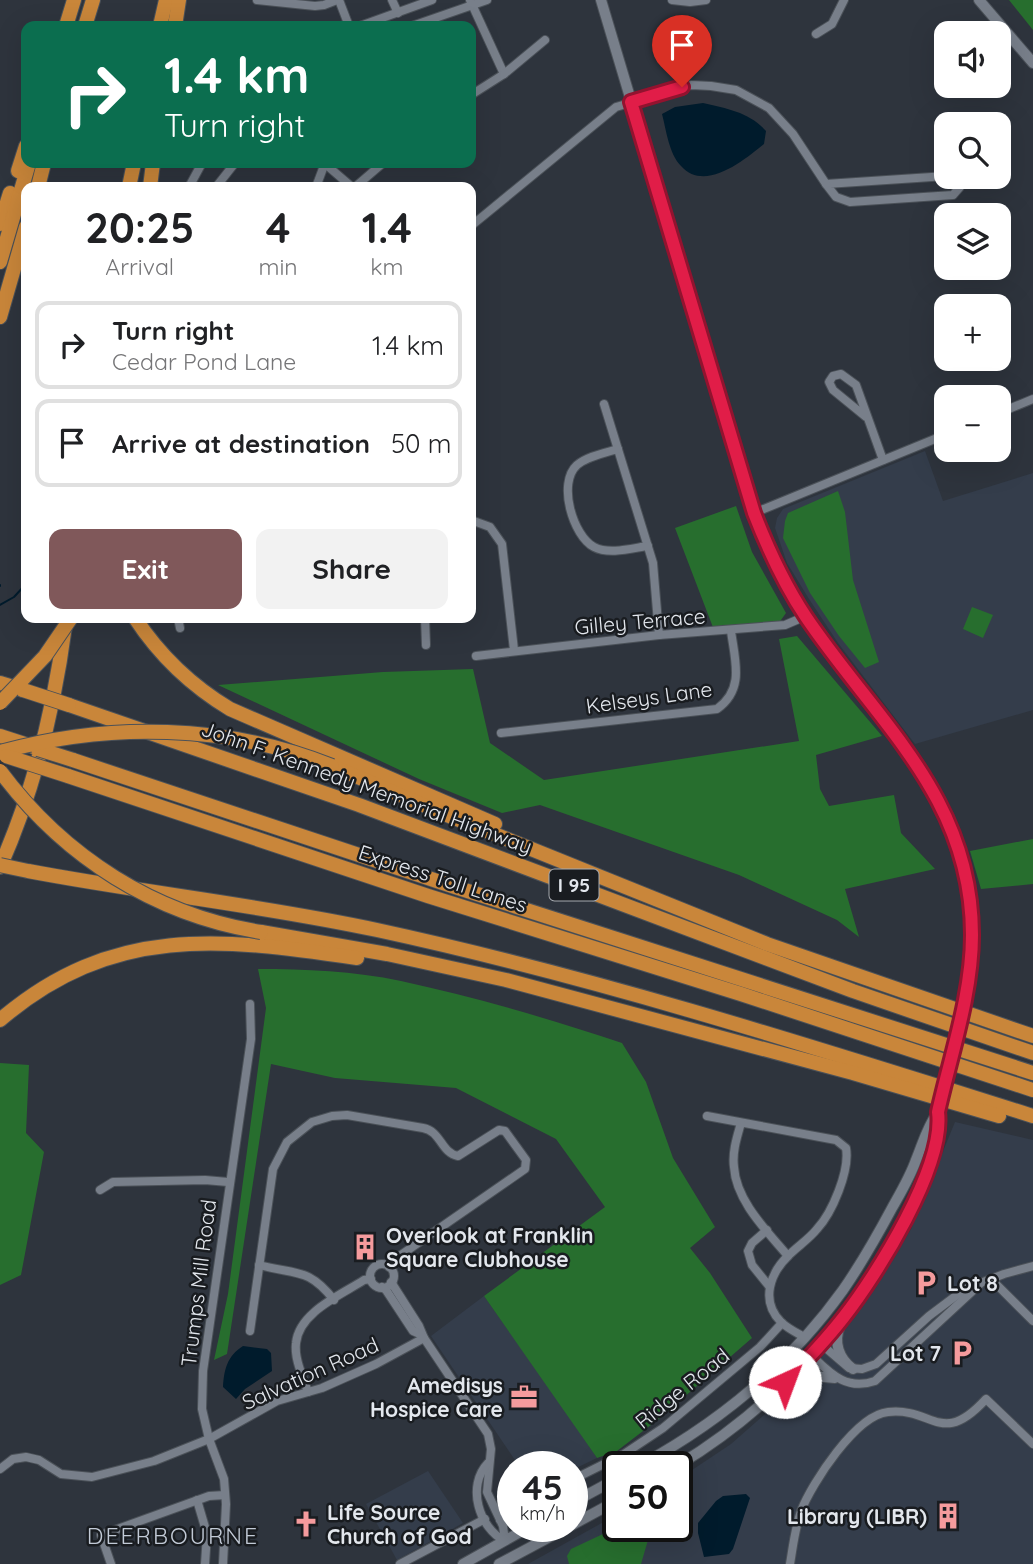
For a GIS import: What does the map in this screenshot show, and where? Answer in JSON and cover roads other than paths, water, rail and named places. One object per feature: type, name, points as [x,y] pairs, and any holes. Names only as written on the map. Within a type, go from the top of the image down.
[{"type":"highway","points":[[68,21],[74,0]]},
{"type":"highway","points":[[87,21],[93,0]]},
{"type":"highway","points":[[161,21],[166,0]]},
{"type":"highway","points":[[176,21],[179,0]]},
{"type":"highway","points":[[0,224],[21,161]]},
{"type":"highway","points":[[0,262],[21,190]]},
{"type":"highway","points":[[0,317],[21,244]]},
{"type":"highway","points":[[65,623],[45,737],[24,808],[0,866],[327,920],[487,956],[726,1023],[1033,1116]]},
{"type":"highway","points":[[0,703],[45,656],[68,623]]},
{"type":"highway","points":[[138,623],[178,672],[230,709],[796,953]]},
{"type":"highway","name":"John F. Kennedy Memorial Highway","points":[[0,683],[369,809],[853,991],[1033,1053]]},
{"type":"highway","points":[[0,753],[89,734],[171,732],[256,743],[293,752],[743,935],[1033,1036]]},
{"type":"highway","name":"Express Toll Lanes","points":[[0,736],[463,890],[1033,1073]]},
{"type":"highway","name":"Express Toll Lanes","points":[[0,753],[428,897],[1033,1090]]},
{"type":"highway","points":[[0,771],[58,835],[120,882],[184,913],[225,925],[442,965],[865,1076],[1033,1126]]},
{"type":"highway","points":[[0,1020],[44,988],[81,968],[132,951],[185,943],[240,944],[342,956],[429,969],[558,995]]},
{"type":"main road","points":[[601,0],[754,513],[779,570],[806,616],[926,777],[949,824],[964,867],[971,909],[971,947],[965,998],[938,1112],[940,1127],[914,1199],[890,1247],[845,1315],[811,1355],[775,1392],[732,1429],[693,1455]]},
{"type":"main road","points":[[979,0],[1033,63]]},
{"type":"main road","points":[[664,1451],[733,1405],[770,1372],[838,1296],[871,1245],[910,1174],[929,1124],[938,1112]]},
{"type":"main road","points":[[845,1315],[837,1332],[836,1342],[843,1359],[853,1369]]},
{"type":"main road","points":[[804,1337],[821,1344]]},
{"type":"main road","points":[[804,1337],[811,1355]]},
{"type":"main road","points":[[775,1392],[806,1377],[835,1378]]},
{"type":"main road","points":[[463,1564],[503,1542]]},
{"type":"main road","points":[[506,1542],[516,1560]]},
{"type":"main road","points":[[499,1564],[516,1560],[544,1542]]},
{"type":"street","points":[[257,0],[315,6],[338,0],[347,21]]},
{"type":"street","points":[[392,0],[398,13]]},
{"type":"street","points":[[375,21],[420,2],[432,0]]},
{"type":"street","points":[[424,21],[471,2],[487,0]]},
{"type":"street","points":[[672,0],[706,0]]},
{"type":"street","points":[[816,34],[832,24],[844,0]]},
{"type":"street","points":[[471,2],[503,74]]},
{"type":"street","points":[[476,92],[545,40]]},
{"type":"street","points":[[476,222],[616,107],[691,85],[723,87],[748,95],[769,108],[786,125],[836,197],[845,201],[953,195],[958,189]]},
{"type":"street","points":[[220,182],[231,168]]},
{"type":"street","points":[[331,168],[348,182]]},
{"type":"street","points":[[360,182],[377,168]]},
{"type":"street","points":[[826,184],[934,177]]},
{"type":"street","points":[[901,179],[902,198]]},
{"type":"street","points":[[866,417],[832,390],[829,382],[833,376],[841,374],[856,385],[883,460]]},
{"type":"street","points":[[1011,408],[1033,399]]},
{"type":"street","points":[[604,404],[653,563],[659,635]]},
{"type":"street","points":[[754,513],[934,439]]},
{"type":"street","points":[[618,449],[585,460],[572,471],[567,484],[567,494],[574,517],[581,535],[594,547],[612,550],[648,546]]},
{"type":"street","points":[[476,522],[490,527],[502,544],[514,650]]},
{"type":"street","name":"Gilley Terrace","points":[[476,656],[659,635],[785,625],[806,616]]},
{"type":"street","points":[[179,623],[180,628]]},
{"type":"street","points":[[425,623],[426,645]]},
{"type":"street","name":"Kelseys Lane","points":[[501,733],[718,709],[733,694],[736,684],[731,631]]},
{"type":"street","name":"Trumps Mill Road","points":[[223,1564],[224,1479],[209,1439],[202,1409],[204,1361],[228,1182],[251,1039],[250,1004]]},
{"type":"street","points":[[250,1331],[274,1169],[287,1142],[312,1122],[347,1115],[429,1129],[437,1135],[448,1152],[457,1156],[499,1130],[505,1131],[526,1160],[525,1170],[395,1259],[389,1267]]},
{"type":"street","points":[[707,1116],[835,1140],[846,1148],[841,1185],[828,1215],[819,1228],[788,1256],[775,1272],[769,1286],[771,1305],[782,1323],[804,1337]]},
{"type":"street","points":[[741,1123],[734,1152],[734,1170],[742,1194],[788,1256]]},
{"type":"street","points":[[100,1190],[113,1182],[228,1182]]},
{"type":"street","points":[[767,1230],[752,1243],[748,1251],[752,1265],[769,1286]]},
{"type":"street","points":[[423,1337],[413,1331],[386,1290],[375,1285],[371,1279],[375,1266],[382,1264],[393,1272],[391,1282],[423,1337],[483,1424],[491,1449],[487,1492],[497,1514]]},
{"type":"street","points":[[260,1265],[304,1273],[323,1285],[334,1300]]},
{"type":"street","points":[[821,1344],[853,1369],[876,1364],[929,1316],[965,1289],[1033,1266]]},
{"type":"street","points":[[308,1392],[296,1353],[299,1332],[306,1320],[364,1280],[371,1279]]},
{"type":"street","points":[[992,1279],[1033,1321]]},
{"type":"street","points":[[382,1287],[391,1282]]},
{"type":"street","points":[[811,1355],[835,1378],[854,1385],[868,1383],[881,1377],[979,1285]]},
{"type":"street","name":"Ridge Road","points":[[588,1472],[642,1443],[663,1428],[754,1352],[782,1323]]},
{"type":"street","name":"Salvation Road","points":[[0,1469],[13,1460],[26,1458],[39,1460],[61,1474],[92,1477],[154,1461],[209,1439],[264,1407],[376,1364],[423,1337]]},
{"type":"street","points":[[790,1564],[801,1511],[811,1490],[839,1449],[867,1422],[886,1412],[897,1412],[938,1423],[957,1422],[968,1417],[986,1399],[1033,1444]]},
{"type":"street","points":[[488,1463],[479,1475],[475,1493],[485,1519],[497,1537]]},
{"type":"street","points":[[111,1564],[101,1535],[209,1496],[225,1495]]},
{"type":"street","points":[[197,1500],[206,1525],[205,1564]]},
{"type":"street","points":[[400,1564],[485,1519]]},
{"type":"waterway","points":[[0,605],[21,589]]},
{"type":"place","name":"Overlook at Franklin Square Clubhouse","points":[[365,1247]]},
{"type":"place","name":"Lot 8","points":[[926,1283]]},
{"type":"place","name":"Lot 7","points":[[962,1353]]},
{"type":"place","name":"Amedisys Hospice Care","points":[[524,1397]]},
{"type":"place","name":"Library (LIBR)","points":[[948,1516]]},
{"type":"place","name":"Life Source Church of God","points":[[306,1524]]},
{"type":"district","name":"DEERBOURNE","points":[[173,1535]]}]
